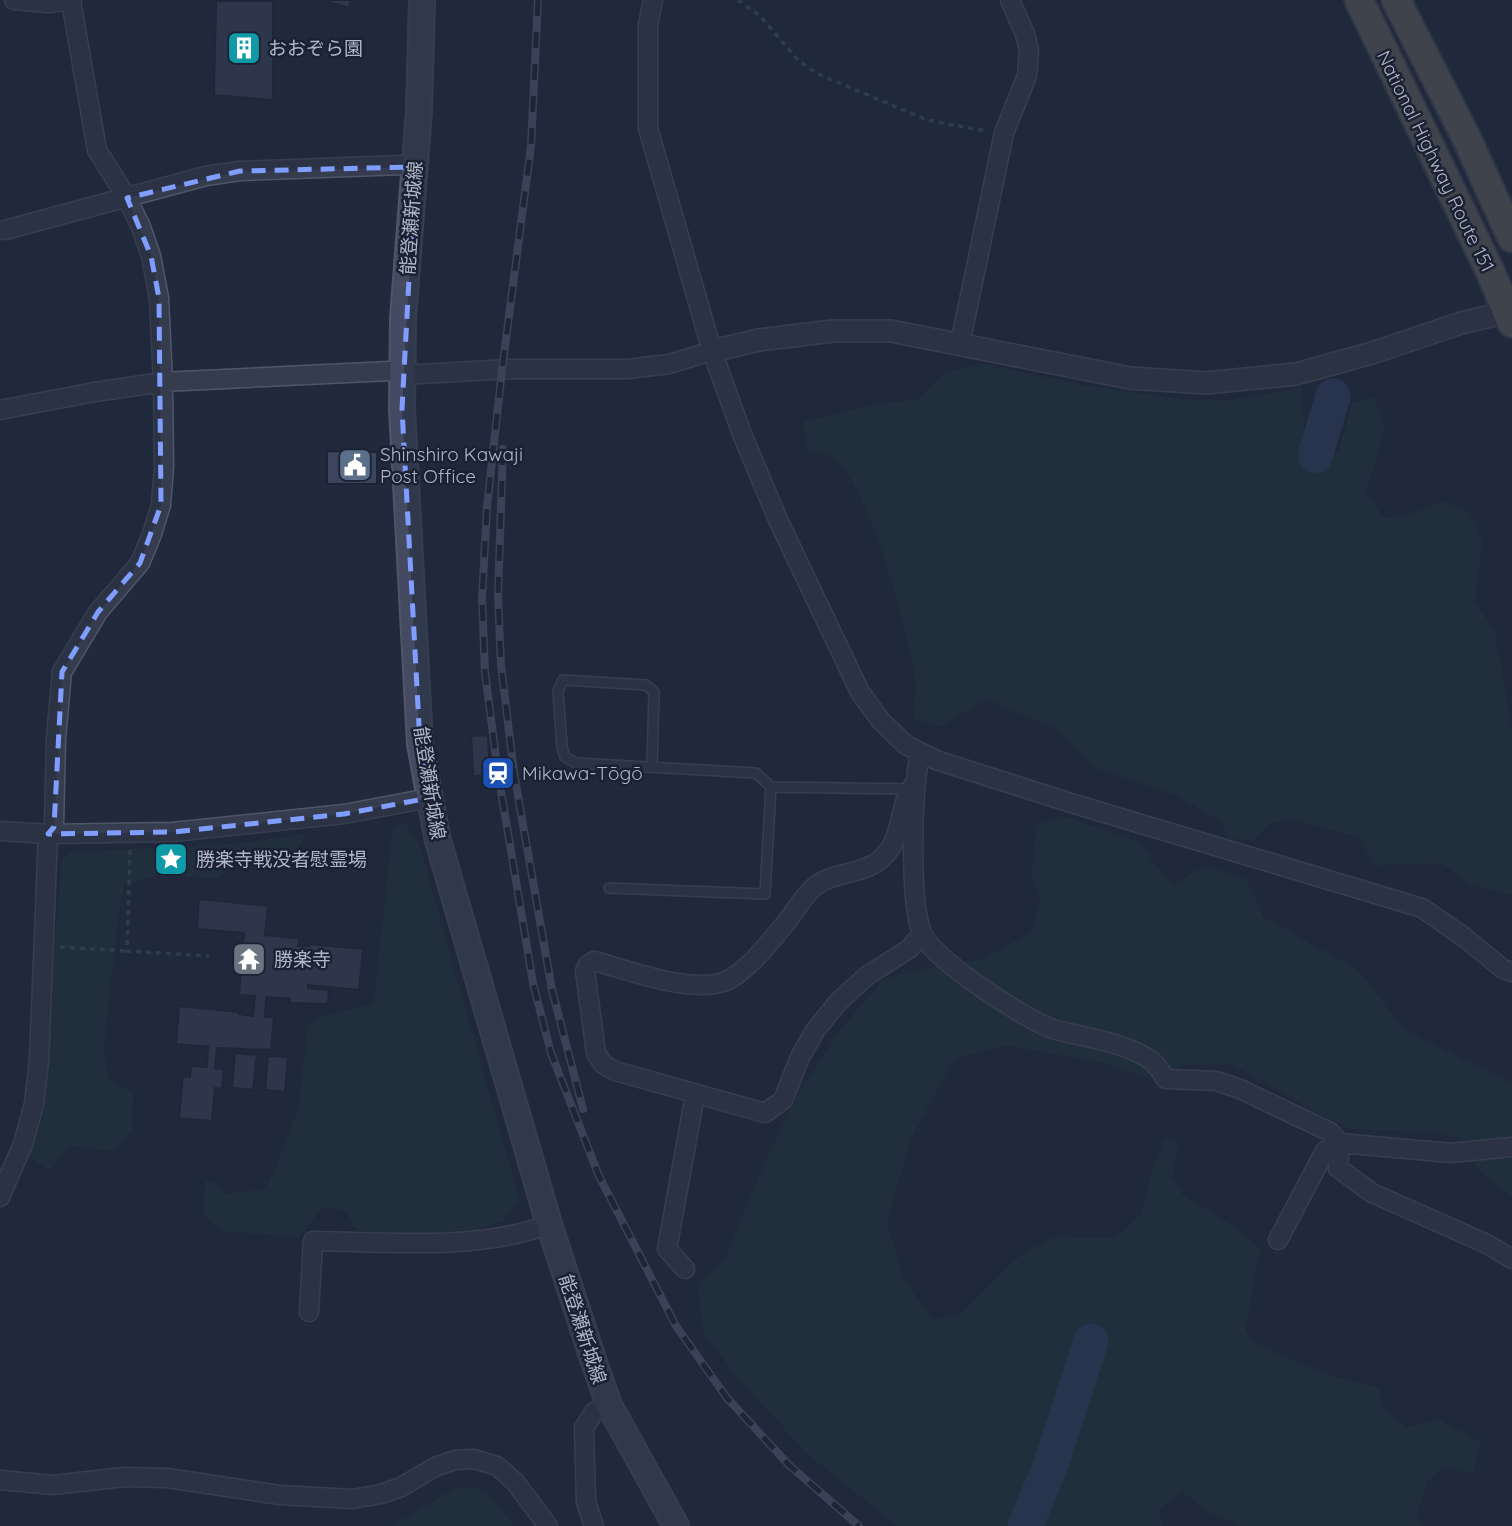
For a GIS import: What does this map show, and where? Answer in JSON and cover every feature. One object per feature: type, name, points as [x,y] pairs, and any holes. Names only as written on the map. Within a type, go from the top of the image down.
[{"type":"highway","name":"National Highway Route 151","points":[[1359,0],[1511,315]]},
{"type":"highway","name":"National Highway Route 151","points":[[1396,0],[1466,137],[1512,238]]},
{"type":"main road","name":"能登瀬新城線","points":[[422,0],[422,46],[403,318],[402,375],[404,480],[420,744],[437,837],[549,1224],[609,1405],[676,1526]]},
{"type":"street","points":[[0,1197],[23,1144],[34,1104],[39,1060],[48,834],[54,827],[56,738],[62,672],[98,612],[140,563],[161,505],[164,466],[159,298],[151,256],[127,198],[97,150],[72,1],[48,3],[14,0]]},
{"type":"street","points":[[653,0],[648,25],[648,128],[712,351],[742,434],[779,522],[860,692],[881,721],[906,745],[920,754],[1071,803],[1422,908],[1464,937],[1503,969],[1512,972]]},
{"type":"street","points":[[960,344],[1004,133],[1027,76],[1029,51],[1025,34],[1010,0]]},
{"type":"street","points":[[5,230],[206,176],[240,171],[403,165],[415,167]]},
{"type":"street","points":[[0,410],[163,382],[390,371],[402,375],[509,369],[628,369],[669,364],[759,340],[833,331],[891,331],[1130,378],[1206,383],[1296,374],[1372,353],[1461,323],[1511,315]]},
{"type":"street","points":[[920,754],[913,785],[894,840],[885,855],[873,864],[832,877],[815,886],[802,899],[783,928],[748,966],[728,980],[714,985],[693,984],[661,979],[594,961],[588,964],[585,971],[596,1053],[603,1064],[615,1071],[765,1113],[783,1100],[800,1057],[815,1031],[838,1002],[868,975],[909,949],[922,934]]},
{"type":"street","points":[[913,785],[914,902],[922,934],[947,964],[1039,1023],[1127,1049],[1150,1059],[1170,1081],[1216,1081],[1240,1089],[1330,1132],[1340,1143],[1338,1168],[1372,1193],[1487,1244],[1512,1259]]},
{"type":"street","points":[[0,831],[48,834],[173,832],[344,814],[429,798]]},
{"type":"street","points":[[685,1269],[667,1249],[695,1095]]},
{"type":"street","points":[[1278,1240],[1325,1151],[1340,1143],[1451,1153],[1512,1147]]},
{"type":"street","points":[[309,1312],[313,1241],[472,1240],[527,1233],[549,1224]]},
{"type":"street","points":[[594,1526],[586,1502],[584,1428],[594,1412],[609,1405]]},
{"type":"street","points":[[0,1480],[53,1485],[124,1477],[167,1478],[280,1495],[352,1499],[381,1494],[455,1460],[474,1460],[497,1466],[515,1482],[548,1526]]},
{"type":"lane","points":[[652,767],[653,692],[646,685],[563,680],[558,691],[562,747],[565,757],[576,764],[755,773],[771,787],[913,785]]},
{"type":"lane","points":[[609,888],[765,894],[771,787]]},
{"type":"path","points":[[738,0],[760,16],[798,60],[816,73],[927,120],[1004,133]]},
{"type":"path","points":[[127,951],[130,834]]},
{"type":"path","points":[[44,946],[209,956]]},
{"type":"highlighted area","points":[[415,167],[402,409],[420,744],[429,798],[344,814],[173,832],[48,834],[54,827],[62,672],[98,612],[140,563],[161,505],[159,298],[151,256],[127,198],[240,171]]},
{"type":"shaded area","points":[[981,364],[1082,385],[1185,400],[1228,401],[1301,388],[1305,444],[1319,466],[1339,451],[1352,403],[1374,397],[1385,427],[1366,493],[1384,518],[1410,515],[1441,501],[1469,512],[1482,539],[1475,602],[1494,630],[1512,729],[1512,895],[1469,883],[1442,863],[1374,865],[1360,838],[1289,818],[1270,823],[1253,841],[1228,838],[1222,822],[1176,795],[1094,767],[1057,729],[987,699],[941,726],[914,718],[916,680],[911,654],[895,593],[872,525],[846,471],[833,457],[808,450],[804,422],[873,405],[919,399],[946,372]]},
{"type":"shaded area","points":[[1063,816],[1142,844],[1152,861],[1173,885],[1205,866],[1246,879],[1263,917],[1359,971],[1405,1031],[1512,1083],[1512,1197],[1478,1170],[1468,1140],[1431,1132],[1352,1129],[1321,1115],[1232,1064],[1182,1065],[1151,1079],[1109,1064],[1006,1045],[954,1059],[911,1138],[887,1222],[902,1276],[932,1320],[961,1314],[1022,1254],[1055,1237],[1116,1238],[1141,1214],[1153,1168],[1166,1137],[1178,1141],[1172,1177],[1183,1196],[1236,1228],[1260,1249],[1245,1330],[1256,1345],[1337,1378],[1379,1388],[1383,1409],[1406,1428],[1439,1420],[1481,1442],[1473,1474],[1443,1467],[1426,1483],[1416,1518],[1424,1526],[1241,1526],[1207,1511],[1182,1491],[1158,1509],[1163,1526],[898,1526],[808,1454],[737,1377],[703,1332],[698,1284],[725,1261],[754,1187],[792,1105],[841,1029],[884,979],[941,965],[978,961],[1031,933],[1041,899],[1031,876],[1037,825]]},
{"type":"shaded area","points":[[405,823],[420,848],[519,1199],[503,1221],[450,1238],[357,1231],[345,1210],[323,1207],[299,1237],[223,1231],[204,1216],[205,1181],[215,1183],[222,1194],[264,1190],[275,1171],[299,1106],[308,1026],[324,1016],[374,1004],[393,826]]},
{"type":"shaded area","points":[[306,834],[292,858],[236,865],[217,878],[157,875],[124,885],[117,923],[104,1047],[108,1080],[133,1093],[132,1130],[113,1151],[68,1145],[51,1170],[28,1157],[40,1108],[62,861],[68,853],[247,843]]},
{"type":"shaded area","points":[[472,1487],[489,1495],[514,1526],[393,1526],[456,1488]]},
{"type":"building","points":[[321,0],[351,0],[349,8]]},
{"type":"building","name":"おおぞら園","points":[[216,1],[273,1],[273,100],[214,95]]},
{"type":"building","points":[[327,451],[377,452],[377,484],[327,484]]},
{"type":"building","points":[[488,735],[490,776],[473,776],[471,736]]},
{"type":"building","points":[[199,899],[268,906],[265,935],[299,938],[298,946],[309,944],[363,949],[359,990],[308,985],[308,988],[329,990],[328,1004],[290,1003],[290,999],[266,997],[265,1017],[274,1017],[271,1050],[217,1048],[215,1068],[224,1069],[222,1089],[215,1088],[212,1121],[179,1118],[183,1076],[190,1077],[191,1066],[207,1067],[208,1047],[176,1044],[179,1006],[253,1016],[255,996],[239,995],[244,933],[197,929]]},
{"type":"building","points":[[235,1053],[257,1055],[253,1090],[232,1088]]},
{"type":"building","points":[[268,1056],[288,1057],[285,1092],[265,1090]]},
{"type":"waterway","points":[[1315,456],[1333,396]]},
{"type":"waterway","points":[[1025,1526],[1050,1467],[1091,1341]]},
{"type":"railway","points":[[538,0],[531,146],[487,507],[482,599],[485,672],[498,773],[533,983],[551,1053],[599,1176],[676,1326],[727,1398],[789,1465],[859,1526]]},
{"type":"railway","points":[[503,449],[498,595],[501,665],[514,773],[552,990],[583,1109]]},
{"type":"place","name":"おおぞら園","points":[[244,48]]},
{"type":"place","name":"Shinshiro Kawaji Post Office","points":[[355,465]]},
{"type":"place","name":"Mikawa-Tōgō","points":[[498,773]]},
{"type":"place","name":"勝楽寺戦没者慰霊場","points":[[171,859]]},
{"type":"place","name":"勝楽寺","points":[[249,959]]}]
